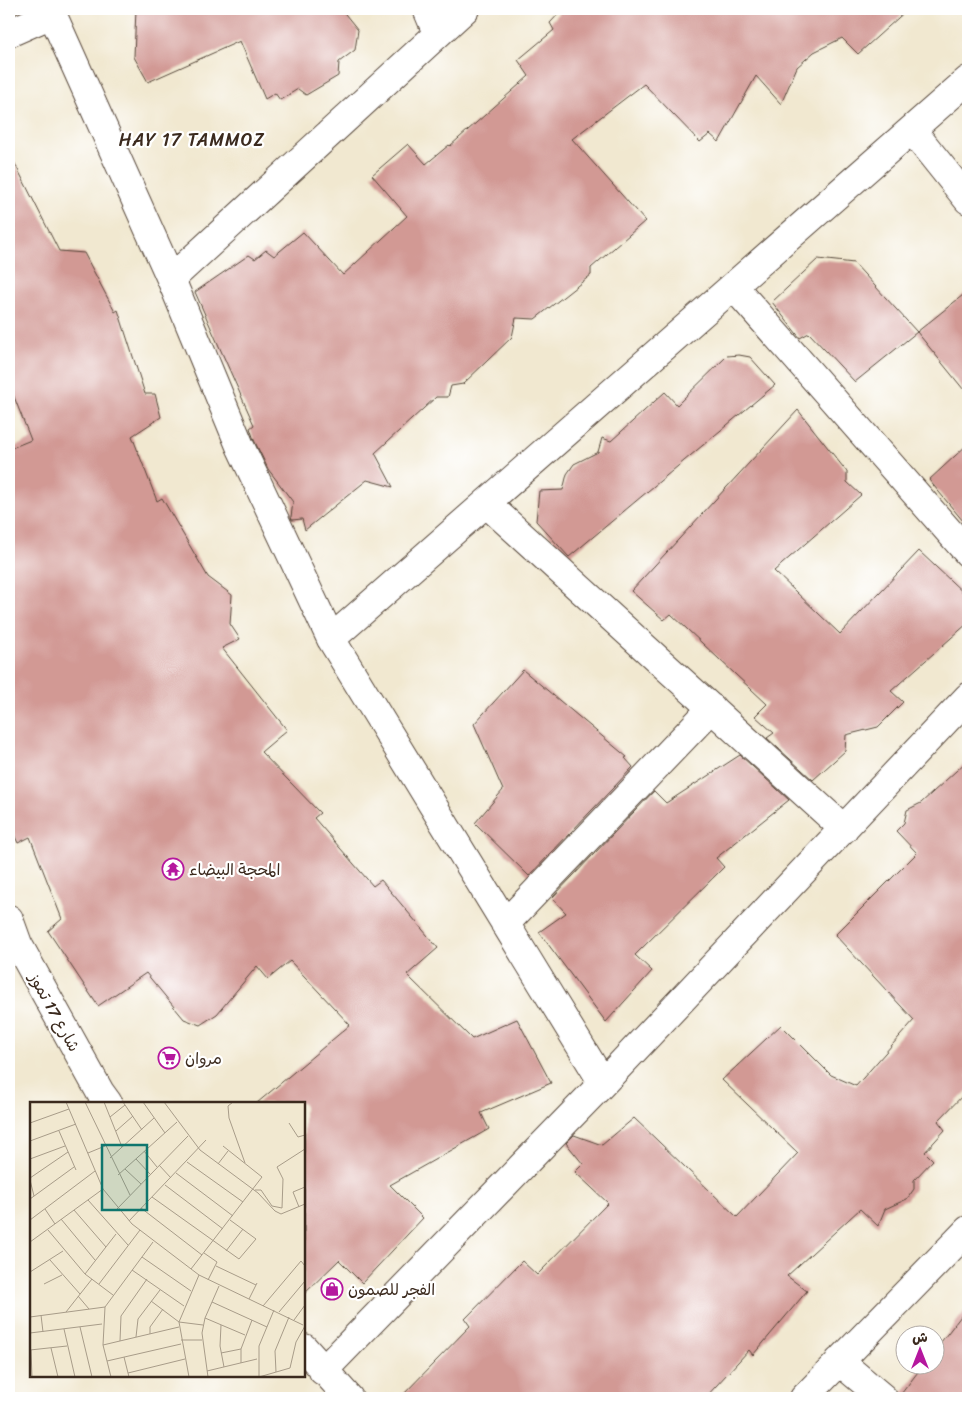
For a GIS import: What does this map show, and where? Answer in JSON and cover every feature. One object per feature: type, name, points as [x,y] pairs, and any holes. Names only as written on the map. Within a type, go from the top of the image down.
[{"type":"street","points":[[171,279],[432,21],[465,9]]},
{"type":"street","points":[[9,33],[51,11],[171,279],[240,446],[330,640],[603,1083]]},
{"type":"street","points":[[330,640],[968,80]]},
{"type":"street","points":[[912,130],[968,200]]},
{"type":"street","points":[[734,287],[968,553]]},
{"type":"street","points":[[487,504],[844,829]]},
{"type":"street","points":[[322,1371],[603,1083],[968,697]]},
{"type":"street","points":[[505,924],[712,708]]},
{"type":"street","name":"شارع 17 تموز","points":[[9,918],[13,948],[107,1102]]},
{"type":"street","points":[[804,1398],[968,1230]]},
{"type":"street","points":[[305,1349],[322,1371],[349,1398]]},
{"type":"street","points":[[839,1361],[883,1398]]},
{"type":"building","points":[[136,9],[341,9],[358,30],[355,50],[339,62],[338,76],[306,95],[298,89],[280,100],[275,93],[265,99],[240,41],[148,82],[134,57]]},
{"type":"building","points":[[563,9],[908,9],[858,54],[842,38],[814,52],[797,67],[781,104],[756,76],[719,142],[710,134],[700,142],[644,84],[572,139],[645,221],[591,268],[591,275],[535,319],[516,318],[512,337],[463,384],[451,386],[448,397],[436,397],[375,453],[393,487],[367,480],[305,530],[302,519],[292,520],[293,502],[268,469],[254,440],[250,428],[254,425],[195,292],[249,255],[255,259],[266,250],[274,256],[303,232],[343,275],[407,216],[372,175],[408,144],[426,164],[450,146],[529,76],[518,60],[554,30],[550,23]]},
{"type":"building","points":[[9,152],[59,251],[84,253],[115,312],[118,310],[145,394],[155,394],[161,417],[132,436],[157,501],[162,498],[208,577],[232,595],[230,624],[240,639],[222,648],[287,730],[261,752],[320,813],[314,818],[373,886],[381,880],[438,948],[407,975],[472,1039],[517,1019],[551,1083],[481,1113],[489,1129],[390,1185],[423,1218],[362,1283],[339,1260],[305,1293],[305,1102],[258,1102],[350,1025],[290,961],[268,979],[257,966],[217,1014],[200,1025],[184,1019],[146,973],[98,1006],[48,931],[62,919],[30,837],[18,843],[9,824],[9,449],[31,440],[9,384]]},
{"type":"building","points":[[818,259],[854,263],[917,332],[855,382],[809,333],[800,338],[772,302]]},
{"type":"building","points":[[968,291],[968,395],[917,332]]},
{"type":"building","points":[[739,355],[750,357],[775,385],[569,557],[536,521],[539,491],[563,490],[567,474],[574,464],[598,452],[602,438],[611,441],[665,392],[677,405],[727,356]]},
{"type":"building","points":[[798,410],[847,472],[847,482],[861,495],[774,571],[840,634],[919,551],[968,597],[968,623],[891,691],[903,702],[878,727],[846,735],[845,751],[813,780],[767,738],[774,733],[755,716],[767,704],[671,614],[664,620],[631,591]]},
{"type":"building","points":[[968,444],[968,527],[929,480]]},
{"type":"building","points":[[523,670],[627,757],[625,758],[633,767],[529,876],[475,823],[503,790],[474,724]]},
{"type":"building","points":[[740,755],[789,800],[716,858],[724,867],[635,955],[652,971],[606,1022],[539,932],[566,913],[552,898],[654,791],[666,803]]},
{"type":"building","points":[[968,760],[968,1090],[938,1121],[945,1130],[925,1152],[933,1160],[914,1180],[914,1189],[907,1199],[885,1209],[878,1226],[860,1209],[787,1276],[807,1291],[753,1355],[749,1350],[705,1398],[400,1398],[470,1326],[465,1319],[522,1261],[537,1275],[608,1203],[575,1172],[583,1164],[566,1143],[574,1135],[602,1145],[634,1118],[737,1217],[798,1153],[722,1080],[781,1025],[831,1075],[856,1086],[914,1020],[835,935],[917,853],[896,831],[904,823],[907,810],[921,803]]},
{"type":"building","points":[[968,1307],[968,1398],[898,1398],[916,1374],[944,1374],[944,1338]]},
{"type":"place","name":"المحجة البيضاء","points":[[173,869]]},
{"type":"place","name":"مروان","points":[[169,1058]]},
{"type":"place","name":"الفجر للصمون","points":[[332,1289]]},
{"type":"district","name":"HAY 17 TAMMOZ","points":[[192,140]]}]
